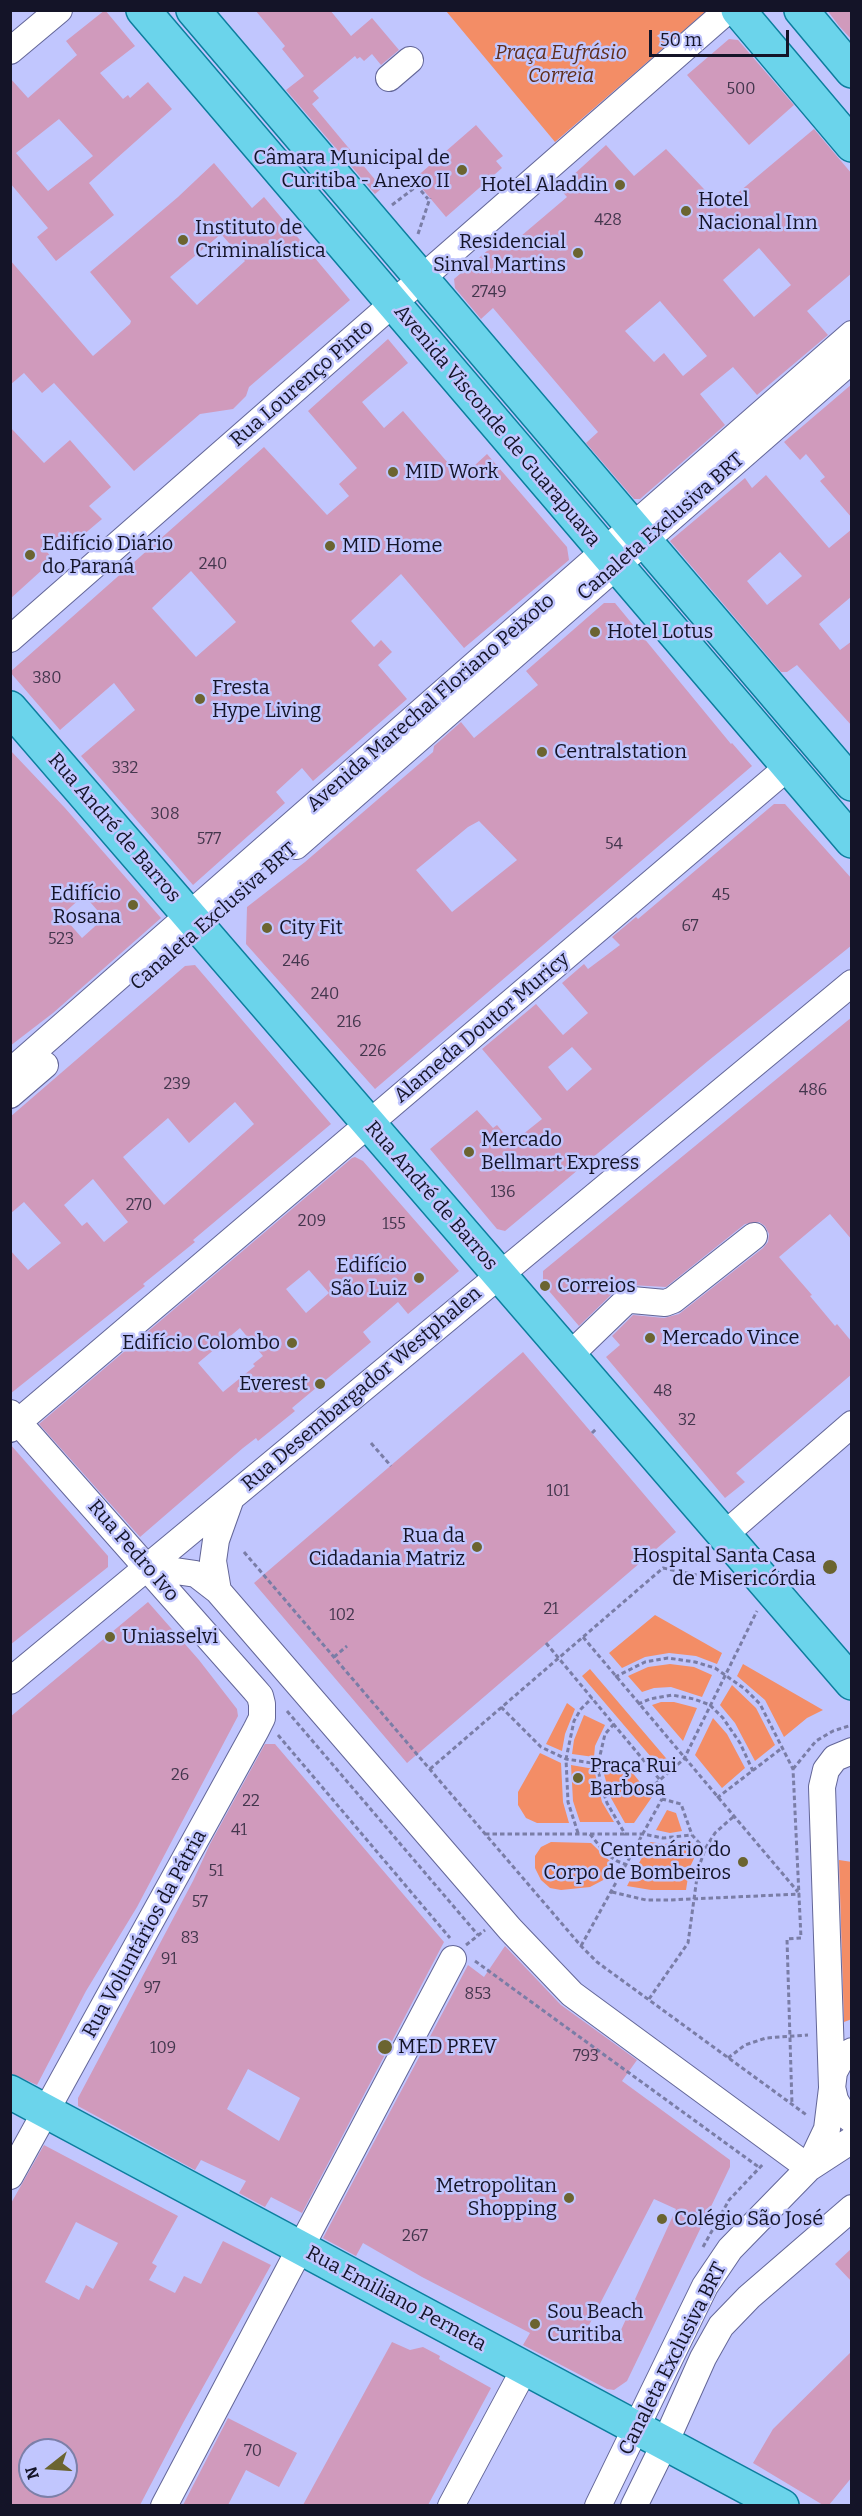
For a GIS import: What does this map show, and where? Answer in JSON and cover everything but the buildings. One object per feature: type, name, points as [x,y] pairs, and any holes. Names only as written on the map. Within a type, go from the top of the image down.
[{"type":"main road","name":"Avenida Visconde de Guarapuava","points":[[143,10],[852,842]]},
{"type":"main road","name":"Avenida Visconde de Guarapuava","points":[[193,10],[852,784]]},
{"type":"main road","points":[[738,10],[852,145]]},
{"type":"main road","points":[[801,10],[852,71]]},
{"type":"main road","points":[[530,406],[535,470]]},
{"type":"main road","points":[[726,694],[787,708]]},
{"type":"main road","name":"Rua André de Barros","points":[[10,708],[852,1683]]},
{"type":"main road","name":"Rua Emiliano Perneta","points":[[10,2092],[782,2505]]},
{"type":"street","points":[[10,51],[58,10]]},
{"type":"street","name":"Rua Lourenço Pinto","points":[[10,639],[728,10]]},
{"type":"street","points":[[389,78],[410,60]]},
{"type":"street","points":[[638,534],[852,334]]},
{"type":"street","name":"Canaleta Exclusiva BRT","points":[[610,559],[852,360]]},
{"type":"street","name":"Avenida Marechal Floriano Peixoto","points":[[10,1072],[195,922],[610,559]]},
{"type":"street","name":"Alameda Doutor Muricy","points":[[13,1421],[369,1124],[788,767]]},
{"type":"street","name":"Canaleta Exclusiva BRT","points":[[10,1095],[195,922]]},
{"type":"street","name":"Rua Desembargador Westphalen","points":[[10,1681],[852,983]]},
{"type":"street","points":[[569,1356],[626,1301],[632,1299],[665,1303],[673,1300],[754,1236]]},
{"type":"street","name":"Rua Pedro Ivo","points":[[13,1421],[148,1567],[254,1689]]},
{"type":"street","points":[[724,1535],[852,1424]]},
{"type":"street","points":[[218,1591],[214,1570],[214,1551],[231,1498]]},
{"type":"street","points":[[148,1567],[196,1574],[218,1591],[539,1962],[572,1994],[809,2168]]},
{"type":"street","name":"Rua Voluntários da Pátria","points":[[10,2176],[262,1719],[260,1695],[254,1689]]},
{"type":"street","points":[[852,1751],[836,1758],[826,1770],[822,1787],[832,2087],[838,2106],[852,2120]]},
{"type":"street","points":[[164,2505],[457,1954]]},
{"type":"street","points":[[809,2168],[827,2129],[834,2072],[841,2059],[852,2051]]},
{"type":"street","points":[[809,2168],[852,2140]]},
{"type":"street","name":"Canaleta Exclusiva BRT","points":[[598,2505],[651,2436],[705,2286],[729,2249],[809,2168]]},
{"type":"street","points":[[634,2505],[651,2436],[703,2358],[721,2326],[749,2297],[852,2208]]},
{"type":"street","points":[[451,2505],[525,2368]]},
{"type":"path","points":[[371,220],[417,186],[429,198],[423,214]]},
{"type":"path","points":[[592,1432],[596,1429]]},
{"type":"path","points":[[371,1443],[391,1466]]},
{"type":"path","points":[[244,1552],[581,1946],[597,1962],[808,2117]]},
{"type":"path","points":[[430,1769],[663,1568],[720,1580]]},
{"type":"path","points":[[705,1849],[692,1835],[681,1804],[662,1799],[653,1786],[684,1759],[757,1611]]},
{"type":"path","points":[[583,1637],[800,1894]]},
{"type":"path","points":[[546,1643],[660,1780]]},
{"type":"path","points":[[334,1657],[347,1646]]},
{"type":"path","points":[[615,1677],[645,1662],[668,1658],[695,1662],[725,1674],[760,1704],[793,1769],[801,1938],[787,1939],[792,2104]]},
{"type":"path","points":[[638,1704],[672,1695],[694,1698],[710,1705],[723,1718],[740,1743],[753,1771]]},
{"type":"path","points":[[578,1833],[568,1802],[566,1759],[574,1721],[581,1709],[592,1698]]},
{"type":"path","points":[[501,1707],[541,1747],[566,1759],[598,1764]]},
{"type":"path","points":[[286,1711],[478,1935]]},
{"type":"path","points":[[614,1724],[605,1734],[598,1764],[600,1782],[607,1803],[626,1834]]},
{"type":"path","points":[[275,1731],[457,1954],[655,2092],[759,2168]]},
{"type":"path","points":[[717,1798],[783,1748]]},
{"type":"path","points":[[581,1946],[662,1799]]},
{"type":"path","points":[[649,1999],[688,1943],[698,1870],[705,1849],[715,1833],[733,1817]]},
{"type":"path","points":[[485,1834],[643,1834],[663,1838],[692,1835]]},
{"type":"path","points":[[590,1834],[605,1853],[626,1865],[655,1873],[674,1874],[698,1870]]},
{"type":"path","points":[[612,1892],[646,1900],[800,1894]]},
{"type":"path","points":[[457,1954],[488,1927]]},
{"type":"path","points":[[729,2058],[745,2045],[766,2038],[813,2035]]},
{"type":"path","points":[[655,2092],[659,2085]]},
{"type":"path","points":[[710,2132],[714,2127]]},
{"type":"green space","name":"Praça Eufrásio Correia","points":[[446,11],[706,11],[555,142]]},
{"type":"green space","points":[[655,1615],[722,1653],[717,1664],[696,1656],[669,1653],[645,1657],[622,1668],[609,1653]]},
{"type":"green space","points":[[670,1664],[694,1667],[712,1675],[702,1697],[671,1687],[654,1688],[642,1692],[628,1676],[648,1667]]},
{"type":"green space","points":[[743,1664],[823,1710],[807,1718],[784,1737],[765,1700],[737,1676]]},
{"type":"green space","points":[[590,1669],[671,1764],[663,1771],[582,1676]]},
{"type":"green space","points":[[732,1685],[756,1708],[775,1745],[755,1761],[735,1723],[720,1705]]},
{"type":"green space","points":[[674,1702],[697,1708],[683,1741],[652,1705]]},
{"type":"green space","points":[[567,1703],[575,1709],[565,1734],[562,1751],[546,1744]]},
{"type":"green space","points":[[584,1715],[605,1725],[595,1746],[594,1757],[572,1754],[574,1740]]},
{"type":"green space","points":[[713,1718],[727,1734],[745,1768],[722,1788],[695,1755]]},
{"type":"green space","points":[[540,1753],[561,1763],[563,1802],[569,1823],[537,1823],[526,1818],[518,1805],[518,1792]]},
{"type":"green space","points":[[571,1765],[594,1769],[602,1802],[614,1822],[580,1822],[573,1801]]},
{"type":"green space","points":[[603,1771],[631,1771],[652,1797],[634,1823],[625,1823],[611,1798]]},
{"type":"green space","points":[[667,1810],[676,1813],[682,1831],[670,1833],[656,1830]]},
{"type":"green space","points":[[551,1842],[591,1843],[615,1866],[609,1877],[590,1887],[561,1890],[550,1888],[541,1880],[535,1868],[535,1856],[541,1847]]},
{"type":"green space","points":[[650,1842],[664,1844],[691,1842],[698,1850],[690,1867],[654,1869],[638,1865]]},
{"type":"green space","points":[[839,1860],[852,1862],[852,2019],[844,2022]]},
{"type":"green space","points":[[633,1874],[654,1877],[688,1877],[686,1890],[651,1890],[627,1886]]},
{"type":"place","name":"Câmara Municipal de Curitiba - Anexo II","points":[[462,170]]},
{"type":"place","name":"Hotel Aladdin","points":[[620,185]]},
{"type":"place","name":"Hotel Nacional Inn","points":[[686,211]]},
{"type":"place","name":"Instituto de Criminalística","points":[[183,240]]},
{"type":"place","name":"Residencial Sinval Martins","points":[[578,253]]},
{"type":"place","name":"MID Work","points":[[393,472]]},
{"type":"place","name":"MID Home","points":[[330,546]]},
{"type":"place","name":"Edifício Diário do Paraná","points":[[30,555]]},
{"type":"place","name":"Hotel Lotus","points":[[595,632]]},
{"type":"place","name":"Fresta Hype Living","points":[[200,699]]},
{"type":"place","name":"Centralstation","points":[[542,752]]},
{"type":"place","name":"Edifício Rosana","points":[[133,905]]},
{"type":"place","name":"City Fit","points":[[267,928]]},
{"type":"place","name":"Mercado Bellmart Express","points":[[469,1152]]},
{"type":"place","name":"Edifício São Luiz","points":[[419,1278]]},
{"type":"place","name":"Correios","points":[[545,1286]]},
{"type":"place","name":"Mercado Vince","points":[[650,1338]]},
{"type":"place","name":"Edifício Colombo","points":[[292,1343]]},
{"type":"place","name":"Everest","points":[[320,1384]]},
{"type":"place","name":"Rua da Cidadania Matriz","points":[[477,1547]]},
{"type":"place","name":"Hospital Santa Casa de Misericórdia","points":[[830,1567]]},
{"type":"place","name":"Uniasselvi","points":[[110,1637]]},
{"type":"place","name":"Praça Rui Barbosa","points":[[578,1778]]},
{"type":"place","name":"Centenário do Corpo de Bombeiros","points":[[743,1862]]},
{"type":"place","name":"MED PREV","points":[[385,2047]]},
{"type":"place","name":"Metropolitan Shopping","points":[[569,2198]]},
{"type":"place","name":"Colégio São José","points":[[662,2219]]},
{"type":"place","name":"Sou Beach Curitiba","points":[[535,2324]]}]
